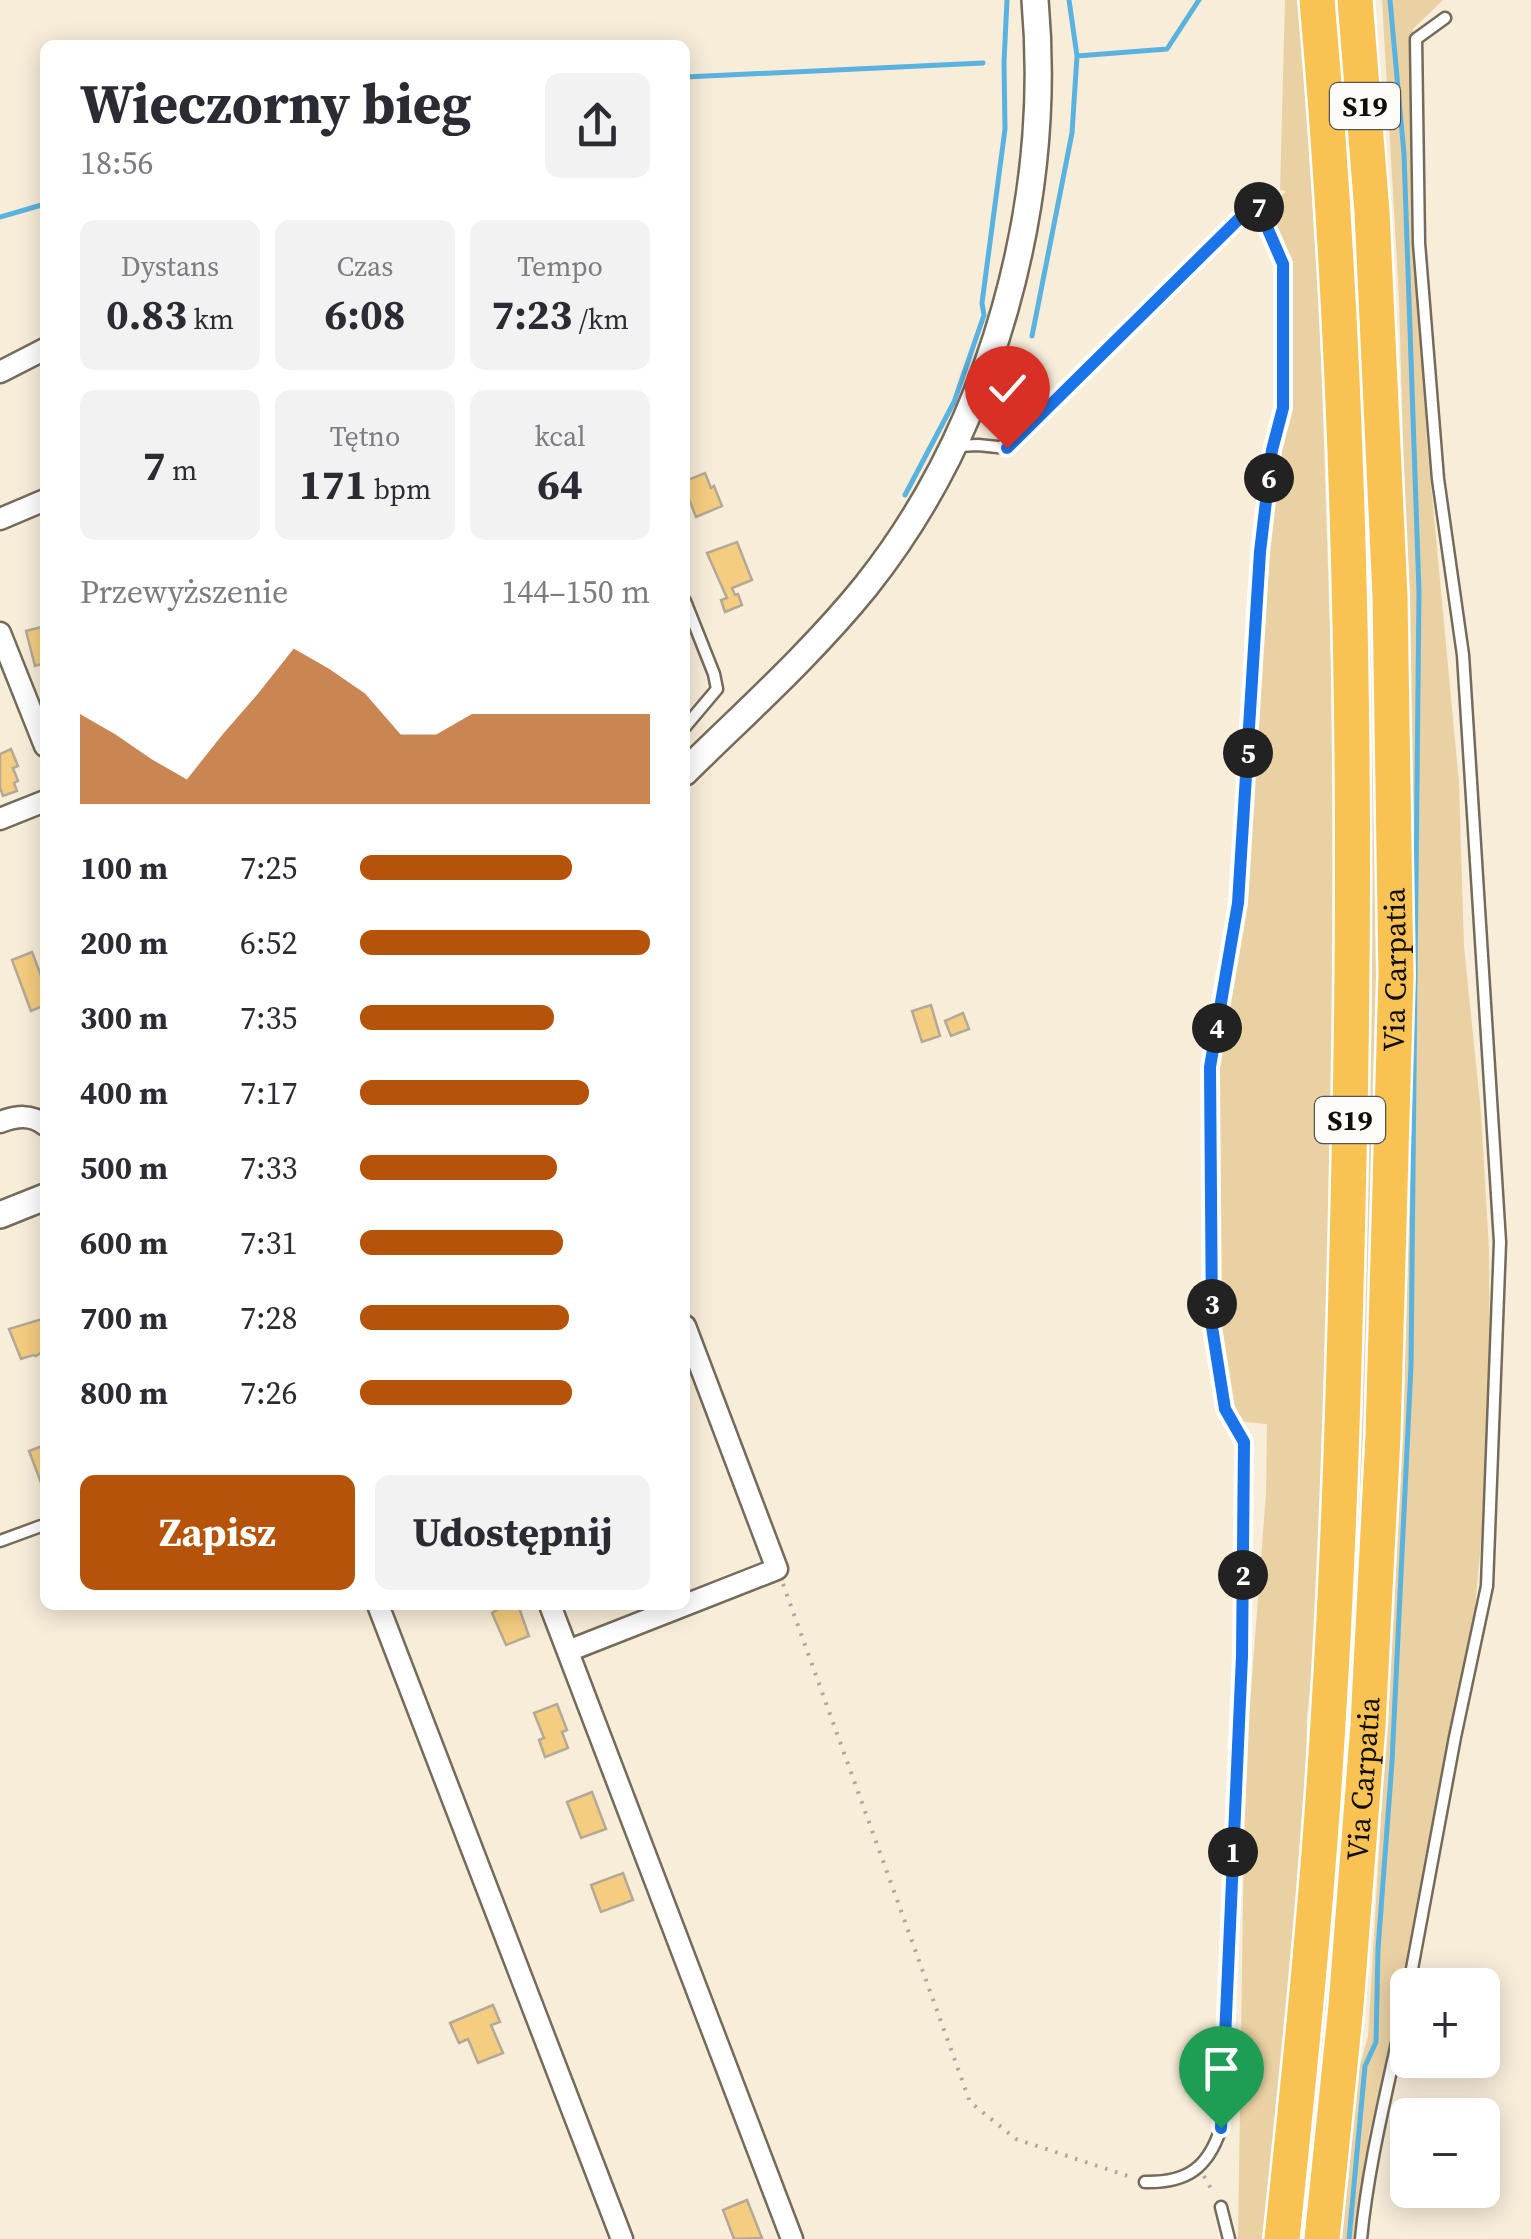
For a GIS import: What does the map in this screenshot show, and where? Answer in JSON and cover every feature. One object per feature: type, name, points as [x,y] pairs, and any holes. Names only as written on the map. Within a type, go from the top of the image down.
[{"type":"highway","name":"Via Carpatia","points":[[1282,2239],[1305,2017],[1328,1726],[1342,1462],[1354,974],[1351,613],[1336,276],[1317,0]]},
{"type":"highway","name":"Via Carpatia","points":[[1322,2239],[1346,2006],[1368,1725],[1383,1436],[1396,975],[1389,577],[1372,212],[1356,0]]},
{"type":"street","points":[[690,767],[866,586],[918,512],[952,446],[987,367],[1004,316],[1029,200],[1038,89],[1035,0]]},
{"type":"street","points":[[0,372],[40,352]]},
{"type":"street","points":[[0,518],[40,502]]},
{"type":"street","points":[[0,633],[40,733]]},
{"type":"street","points":[[0,819],[40,803]]},
{"type":"street","points":[[0,1122],[19,1116],[40,1121]]},
{"type":"street","points":[[0,1215],[40,1200]]},
{"type":"street","points":[[690,1339],[777,1569],[690,1603]]},
{"type":"street","points":[[380,1610],[622,2239]]},
{"type":"street","points":[[552,1610],[792,2239]]},
{"type":"street","points":[[568,1651],[672,1610]]},
{"type":"lane","points":[[1412,1968],[1486,1586],[1500,1242],[1463,655],[1438,478],[1419,243],[1416,39],[1444,18]]},
{"type":"lane","points":[[952,446],[1007,448],[1256,202],[1283,264],[1283,408],[1272,450],[1260,552],[1238,903],[1210,1067],[1212,1327],[1225,1409]]},
{"type":"lane","points":[[690,614],[717,689],[690,721]]},
{"type":"lane","points":[[1144,2182],[1166,2183],[1200,2168],[1221,2128],[1242,1656],[1244,1442]]},
{"type":"lane","points":[[0,1540],[40,1526]]},
{"type":"lane","points":[[1361,2239],[1383,2100],[1391,2078]]},
{"type":"lane","points":[[1221,2207],[1229,2239]]},
{"type":"path","points":[[777,1569],[970,2102],[1016,2139],[1144,2182]]},
{"type":"path","points":[[1200,2168],[1221,2207]]},
{"type":"shaded area","points":[[1285,0],[1299,0],[1320,320],[1338,878],[1321,1584],[1307,1718],[1306,1792],[1282,2096],[1263,2239],[1238,2239],[1245,1770],[1266,1493],[1267,1424],[1234,1421],[1218,1341],[1217,1064],[1249,873],[1266,575],[1292,390],[1285,260],[1271,206],[1286,191],[1280,190]]},
{"type":"shaded area","points":[[1382,0],[1443,0],[1413,29],[1414,229],[1427,442],[1459,783],[1464,946],[1481,1113],[1489,1250],[1490,1376],[1475,1608],[1407,1968],[1390,1968],[1390,2056],[1369,2133],[1358,2239],[1340,2239],[1356,2079],[1368,2037],[1395,1580],[1417,938],[1399,299]]},
{"type":"shaded area","points":[[1366,654],[1376,655],[1381,974],[1376,1237],[1356,1692],[1309,2239],[1298,2239],[1336,1848],[1359,1502],[1372,979]]},
{"type":"building","points":[[705,473],[722,506],[696,517],[690,502],[690,479]]},
{"type":"building","points":[[737,542],[752,580],[732,588],[742,605],[725,612],[721,600],[727,598],[707,553]]},
{"type":"building","points":[[40,627],[40,664],[35,666],[26,631]]},
{"type":"building","points":[[11,749],[18,766],[13,768],[17,791],[3,796],[0,754]]},
{"type":"building","points":[[32,952],[40,973],[40,1007],[31,1011],[12,960]]},
{"type":"building","points":[[931,1005],[940,1036],[922,1042],[912,1011]]},
{"type":"building","points":[[963,1013],[969,1029],[951,1036],[945,1021]]},
{"type":"building","points":[[40,1320],[40,1353],[21,1359],[9,1329]]},
{"type":"building","points":[[40,1447],[40,1480],[29,1451]]},
{"type":"building","points":[[520,1610],[529,1636],[506,1645],[492,1613]]},
{"type":"building","points":[[557,1704],[567,1730],[562,1732],[568,1748],[545,1757],[539,1740],[544,1738],[534,1713]]},
{"type":"building","points":[[592,1792],[606,1829],[581,1838],[567,1802]]},
{"type":"building","points":[[623,1873],[633,1900],[601,1912],[591,1885]]},
{"type":"building","points":[[493,2005],[500,2022],[491,2025],[503,2053],[478,2063],[468,2039],[459,2043],[450,2023]]},
{"type":"building","points":[[747,2200],[762,2238],[734,2239],[723,2210]]},
{"type":"waterway","points":[[905,495],[954,402],[984,315],[982,303],[1005,129],[1007,0]]},
{"type":"waterway","points":[[1032,336],[1072,133],[1077,56],[1069,0]]},
{"type":"waterway","points":[[1077,56],[1167,49],[1199,0]]},
{"type":"waterway","points":[[1349,2239],[1365,2066],[1376,2042],[1411,1366],[1419,592],[1404,154],[1390,0]]},
{"type":"waterway","points":[[690,77],[983,63]]},
{"type":"waterway","points":[[0,217],[40,205]]},
{"type":"route","points":[[1007,448],[1256,202],[1283,264],[1283,408],[1272,450],[1260,552],[1238,903],[1210,1067],[1212,1327],[1225,1409],[1244,1442],[1242,1656],[1221,2128]]}]
